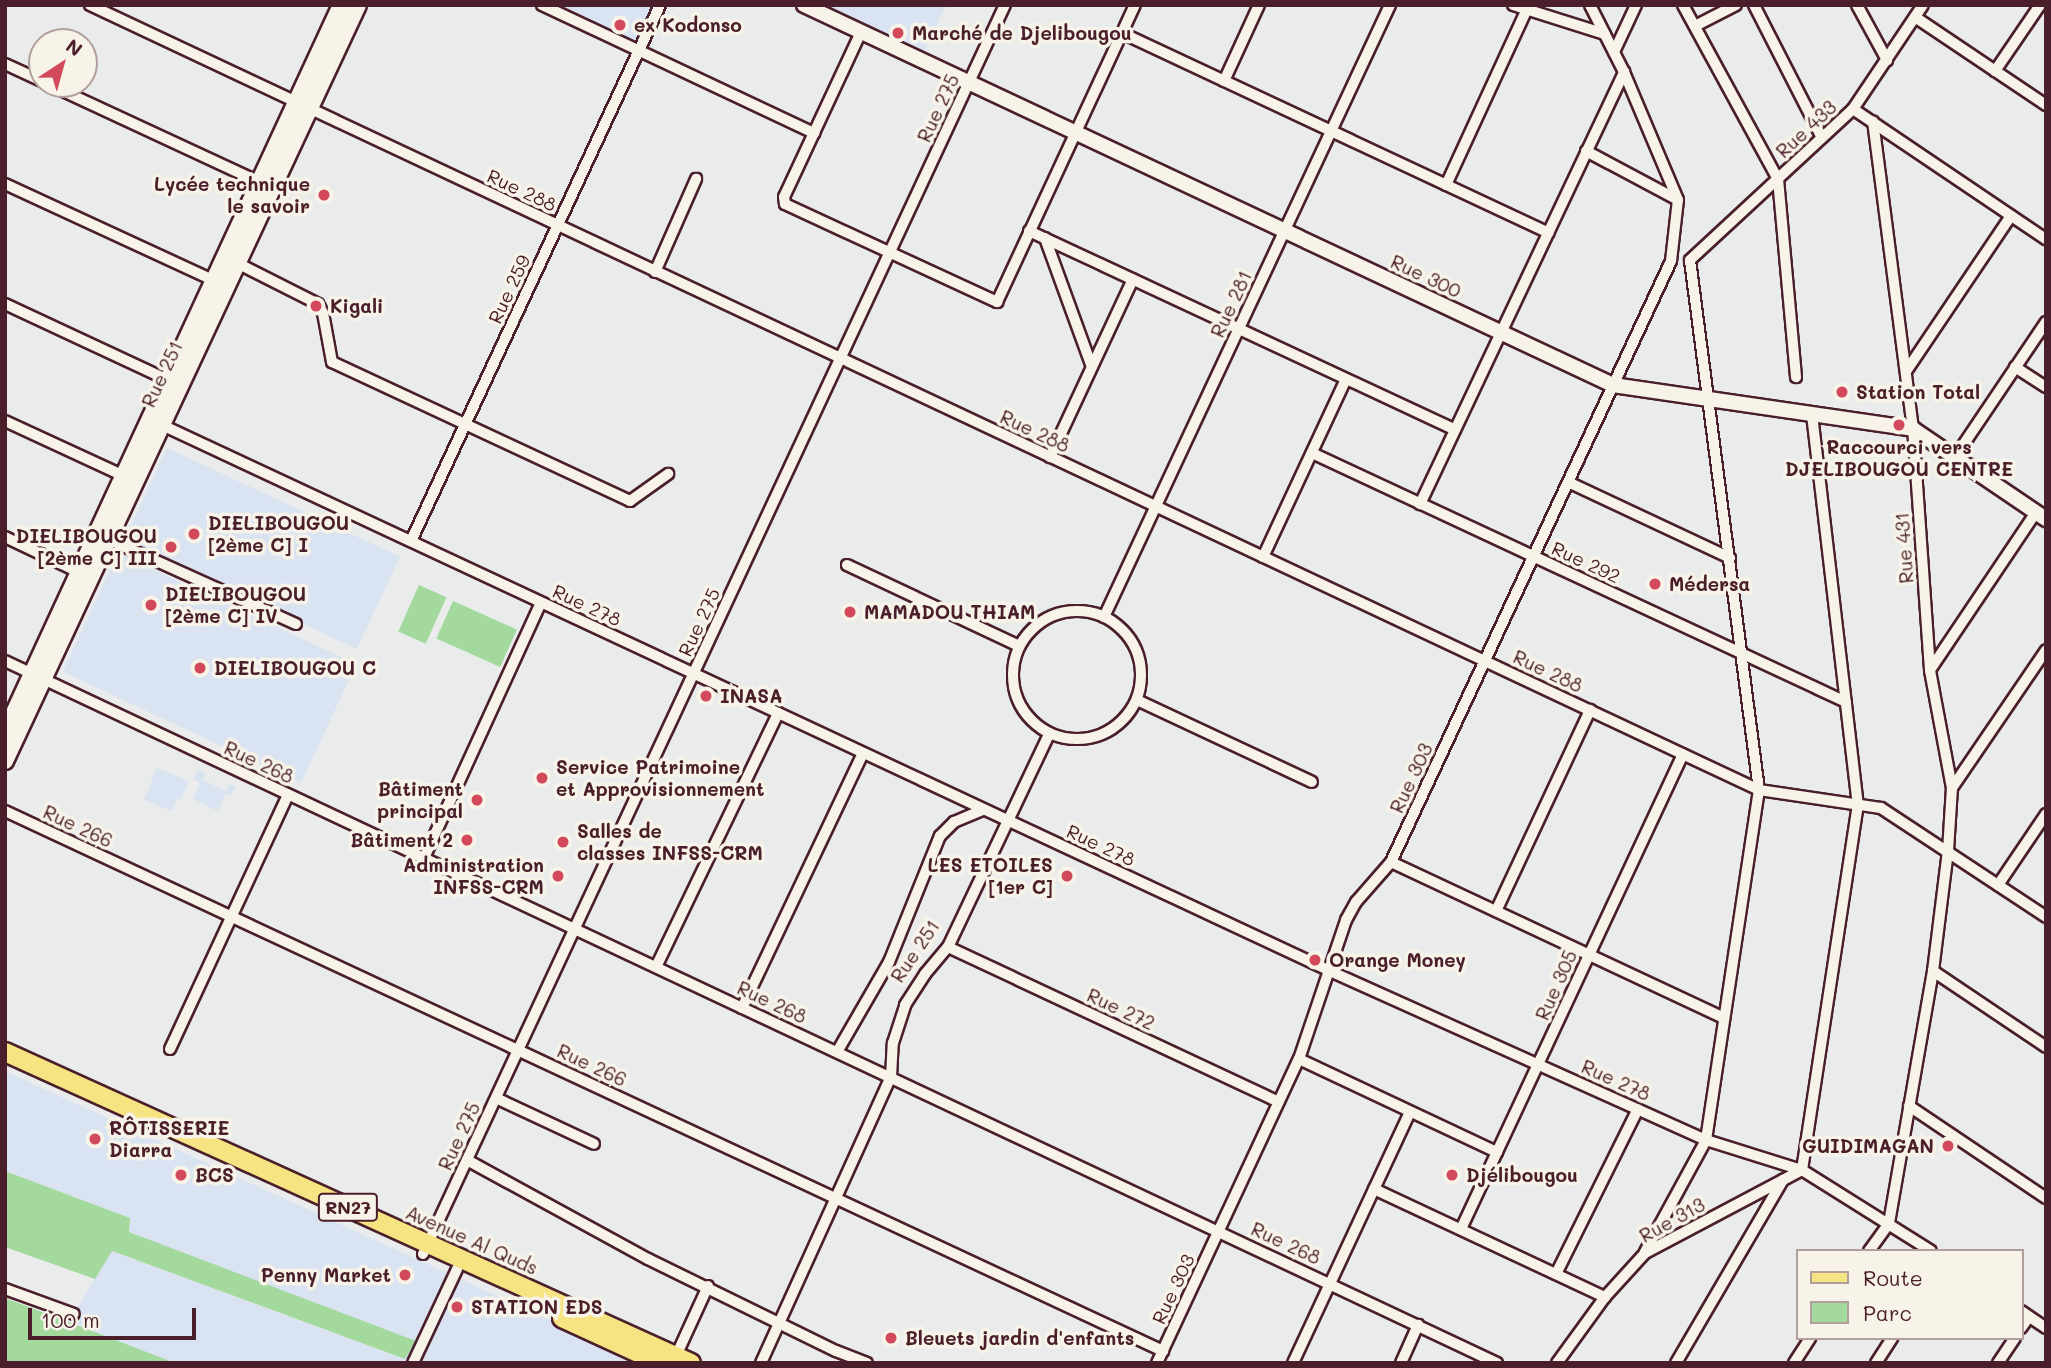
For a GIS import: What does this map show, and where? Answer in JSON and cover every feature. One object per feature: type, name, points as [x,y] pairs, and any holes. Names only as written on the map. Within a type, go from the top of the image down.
[{"type":"main road","name":"Rue 251","points":[[86,575],[110,540],[237,263],[303,106],[341,5]]},
{"type":"main road","name":"Rue 251","points":[[5,761],[39,677],[86,575],[122,475],[166,379],[259,183],[358,5]]},
{"type":"main road","name":"Rue 251","points":[[5,732],[39,677]]},
{"type":"main road","name":"Avenue Al Quds","points":[[5,1052],[426,1249],[457,1269],[676,1361]]},
{"type":"main road","name":"Avenue Al Quds","points":[[5,1063],[676,1361]]},
{"type":"street","points":[[542,5],[814,133]]},
{"type":"street","name":"Rue 259","points":[[411,541],[660,5]]},
{"type":"street","name":"Rue 300","points":[[804,5],[1613,385],[1913,429],[2041,516]]},
{"type":"street","name":"Rue 275","points":[[426,1249],[1006,5]]},
{"type":"street","points":[[861,32],[784,200],[787,206],[997,302],[1135,5]]},
{"type":"street","points":[[1224,81],[1259,5]]},
{"type":"street","name":"Rue 281","points":[[1104,617],[1390,5]]},
{"type":"street","points":[[1513,5],[1527,12],[1605,34]]},
{"type":"street","points":[[1590,5],[1624,72],[1678,200]]},
{"type":"street","points":[[1614,52],[1636,5]]},
{"type":"street","points":[[1683,5],[1778,178],[1796,377]]},
{"type":"street","points":[[1695,26],[1735,5]]},
{"type":"street","points":[[1754,5],[1822,138]]},
{"type":"street","points":[[1857,5],[1886,60]]},
{"type":"street","name":"Rue 433","points":[[1690,260],[1853,109],[1923,5]]},
{"type":"street","points":[[1995,71],[2040,5]]},
{"type":"street","name":"Rue 288","points":[[96,7],[1759,790],[1881,808],[2046,917]]},
{"type":"street","points":[[1446,185],[1527,12]]},
{"type":"street","points":[[1915,17],[2046,105]]},
{"type":"street","points":[[1122,33],[1548,233]]},
{"type":"street","points":[[5,64],[28,75]]},
{"type":"street","points":[[1420,504],[1624,72]]},
{"type":"street","points":[[78,98],[259,183]]},
{"type":"street","points":[[1853,109],[2046,239]]},
{"type":"street","name":"Rue 431","points":[[1873,122],[1907,370],[1930,670],[1952,788],[1948,851],[1933,971],[1889,1223]]},
{"type":"street","points":[[1586,151],[1678,200]]},
{"type":"street","points":[[655,272],[696,179]]},
{"type":"street","points":[[5,184],[213,280]]},
{"type":"street","name":"Rue 303","points":[[1157,1363],[1299,1059],[1331,971],[1346,920],[1356,902],[1391,862],[1671,261],[1678,200]]},
{"type":"street","points":[[1907,370],[2011,216]]},
{"type":"street","points":[[1029,231],[1455,430]]},
{"type":"street","points":[[1045,238],[1092,367]]},
{"type":"street","points":[[1645,1253],[1706,1140],[1759,790],[1690,260],[1671,261]]},
{"type":"street","points":[[237,263],[318,304],[323,313],[331,362],[630,501],[668,474]]},
{"type":"street","points":[[1050,457],[1133,279]]},
{"type":"street","points":[[5,304],[166,379]]},
{"type":"street","points":[[1955,457],[2046,322]]},
{"type":"street","points":[[2015,367],[2046,387]]},
{"type":"street","points":[[1263,557],[1346,379]]},
{"type":"street","points":[[1802,1170],[1858,806],[1812,414]]},
{"type":"street","points":[[5,421],[122,475]]},
{"type":"street","name":"Rue 278","points":[[162,425],[1331,971],[1706,1140],[1802,1170],[1928,1249]]},
{"type":"street","name":"Rue 292","points":[[1312,453],[1846,702]]},
{"type":"street","points":[[1568,482],[1730,558]]},
{"type":"street","points":[[1930,670],[2041,516]]},
{"type":"street","points":[[5,537],[86,575]]},
{"type":"street","points":[[110,540],[296,624]]},
{"type":"street","points":[[847,565],[1019,646]]},
{"type":"street","points":[[424,858],[541,602]]},
{"type":"street","points":[[1067,611],[1087,612],[1104,617],[1125,633],[1137,653],[1142,677],[1137,700],[1126,718],[1110,731],[1090,739],[1069,740],[1049,734],[1032,722],[1020,706],[1013,676],[1019,646],[1031,629],[1047,618],[1067,611]]},
{"type":"street","points":[[1952,788],[2046,650]]},
{"type":"street","name":"Rue 268","points":[[5,661],[1497,1363]]},
{"type":"street","points":[[1137,700],[1312,782]]},
{"type":"street","points":[[1496,911],[1590,710]]},
{"type":"street","points":[[656,967],[778,713]]},
{"type":"street","name":"Rue 251","points":[[761,1363],[891,1077],[893,1043],[905,1005],[925,974],[948,947],[1049,734]]},
{"type":"street","points":[[742,1007],[863,753]]},
{"type":"street","name":"Rue 305","points":[[1461,1229],[1683,754]]},
{"type":"street","points":[[170,1049],[288,795]]},
{"type":"street","points":[[837,1052],[889,962],[940,836],[954,822],[982,810]]},
{"type":"street","name":"Rue 266","points":[[5,811],[1163,1351]]},
{"type":"street","points":[[1998,885],[2046,814]]},
{"type":"street","points":[[1391,862],[1724,1018]]},
{"type":"street","name":"Rue 272","points":[[948,947],[1279,1102]]},
{"type":"street","points":[[1933,971],[2046,1047]]},
{"type":"street","points":[[1299,1059],[1497,1152]]},
{"type":"street","points":[[496,1098],[594,1144]]},
{"type":"street","points":[[1909,1106],[2046,1198]]},
{"type":"street","points":[[1556,1274],[1638,1109]]},
{"type":"street","points":[[1293,1363],[1410,1112]]},
{"type":"street","points":[[467,1160],[648,1259],[867,1363]]},
{"type":"street","name":"Rue 313","points":[[1557,1363],[1605,1297],[1645,1253],[1802,1170]]},
{"type":"street","points":[[1676,1363],[1783,1180]]},
{"type":"street","points":[[1374,1189],[1605,1297]]},
{"type":"street","points":[[1871,1249],[1889,1223]]},
{"type":"street","points":[[413,1363],[457,1269]]},
{"type":"street","points":[[676,1361],[708,1286]]},
{"type":"street","points":[[5,1289],[74,1314]]},
{"type":"street","points":[[2025,1314],[2046,1328]]},
{"type":"street","points":[[1401,1363],[1418,1325]]},
{"type":"street","points":[[1794,1363],[1809,1340]]},
{"type":"street","points":[[1876,1363],[1891,1340]]},
{"type":"street","points":[[1998,1363],[2014,1340]]},
{"type":"shaded area","name":"ex Kodonso","points":[[559,5],[653,5],[635,44]]},
{"type":"shaded area","name":"Marché de Djelibougou","points":[[807,5],[946,5],[920,61]]},
{"type":"shaded area","points":[[167,448],[400,557],[357,649],[124,540]]},
{"type":"shaded area","points":[[118,553],[356,664],[301,783],[63,672]]},
{"type":"shaded area","points":[[157,768],[189,781],[181,800],[177,798],[172,811],[144,800]]},
{"type":"shaded area","points":[[198,769],[206,773],[203,780],[226,791],[229,784],[236,787],[231,796],[225,794],[218,811],[193,799],[200,783],[193,779]]},
{"type":"shaded area","points":[[5,1071],[644,1363],[175,1363],[69,1322],[111,1251],[404,1359],[129,1231],[130,1218],[5,1171]]},
{"type":"green space","points":[[419,585],[446,597],[426,644],[398,632]]},
{"type":"green space","points":[[453,601],[517,629],[500,667],[436,638]]},
{"type":"green space","points":[[5,1171],[130,1218],[129,1232],[416,1341],[405,1359],[112,1251],[95,1279],[5,1247]]},
{"type":"green space","points":[[5,1298],[69,1322],[175,1363],[5,1363]]},
{"type":"place","name":"ex Kodonso","points":[[620,25]]},
{"type":"place","name":"Marché de Djelibougou","points":[[898,33]]},
{"type":"place","name":"Lycée technique le savoir","points":[[324,195]]},
{"type":"place","name":"Kigali","points":[[316,306]]},
{"type":"place","name":"Station Total","points":[[1842,392]]},
{"type":"place","name":"Raccourci vers DJELIBOUGOU CENTRE","points":[[1899,425]]},
{"type":"place","name":"DIELIBOUGOU [2ème C] I","points":[[194,534]]},
{"type":"place","name":"DIELIBOUGOU [2ème C] III","points":[[171,547]]},
{"type":"place","name":"Médersa","points":[[1655,584]]},
{"type":"place","name":"DIELIBOUGOU [2ème C] IV","points":[[151,605]]},
{"type":"place","name":"MAMADOU THIAM","points":[[850,612]]},
{"type":"place","name":"DIELIBOUGOU C","points":[[200,668]]},
{"type":"place","name":"INASA","points":[[706,696]]},
{"type":"place","name":"Service Patrimoine et Approvisionnement","points":[[542,778]]},
{"type":"place","name":"Bâtiment principal","points":[[477,800]]},
{"type":"place","name":"Bâtiment 2","points":[[467,840]]},
{"type":"place","name":"Salles de classes INFSS-CRM","points":[[563,842]]},
{"type":"place","name":"Administration INFSS-CRM","points":[[558,876]]},
{"type":"place","name":"LES ETOILES [1er C]","points":[[1067,876]]},
{"type":"place","name":"Orange Money","points":[[1315,960]]},
{"type":"place","name":"RÔTISSERIE Diarra","points":[[95,1139]]},
{"type":"place","name":"GUIDIMAGAN","points":[[1948,1146]]},
{"type":"place","name":"BCS","points":[[181,1175]]},
{"type":"place","name":"Djélibougou","points":[[1452,1175]]},
{"type":"place","name":"Penny Market","points":[[405,1275]]},
{"type":"place","name":"STATION EDS","points":[[457,1307]]},
{"type":"place","name":"Bleuets jardin d'enfants","points":[[891,1338]]}]
